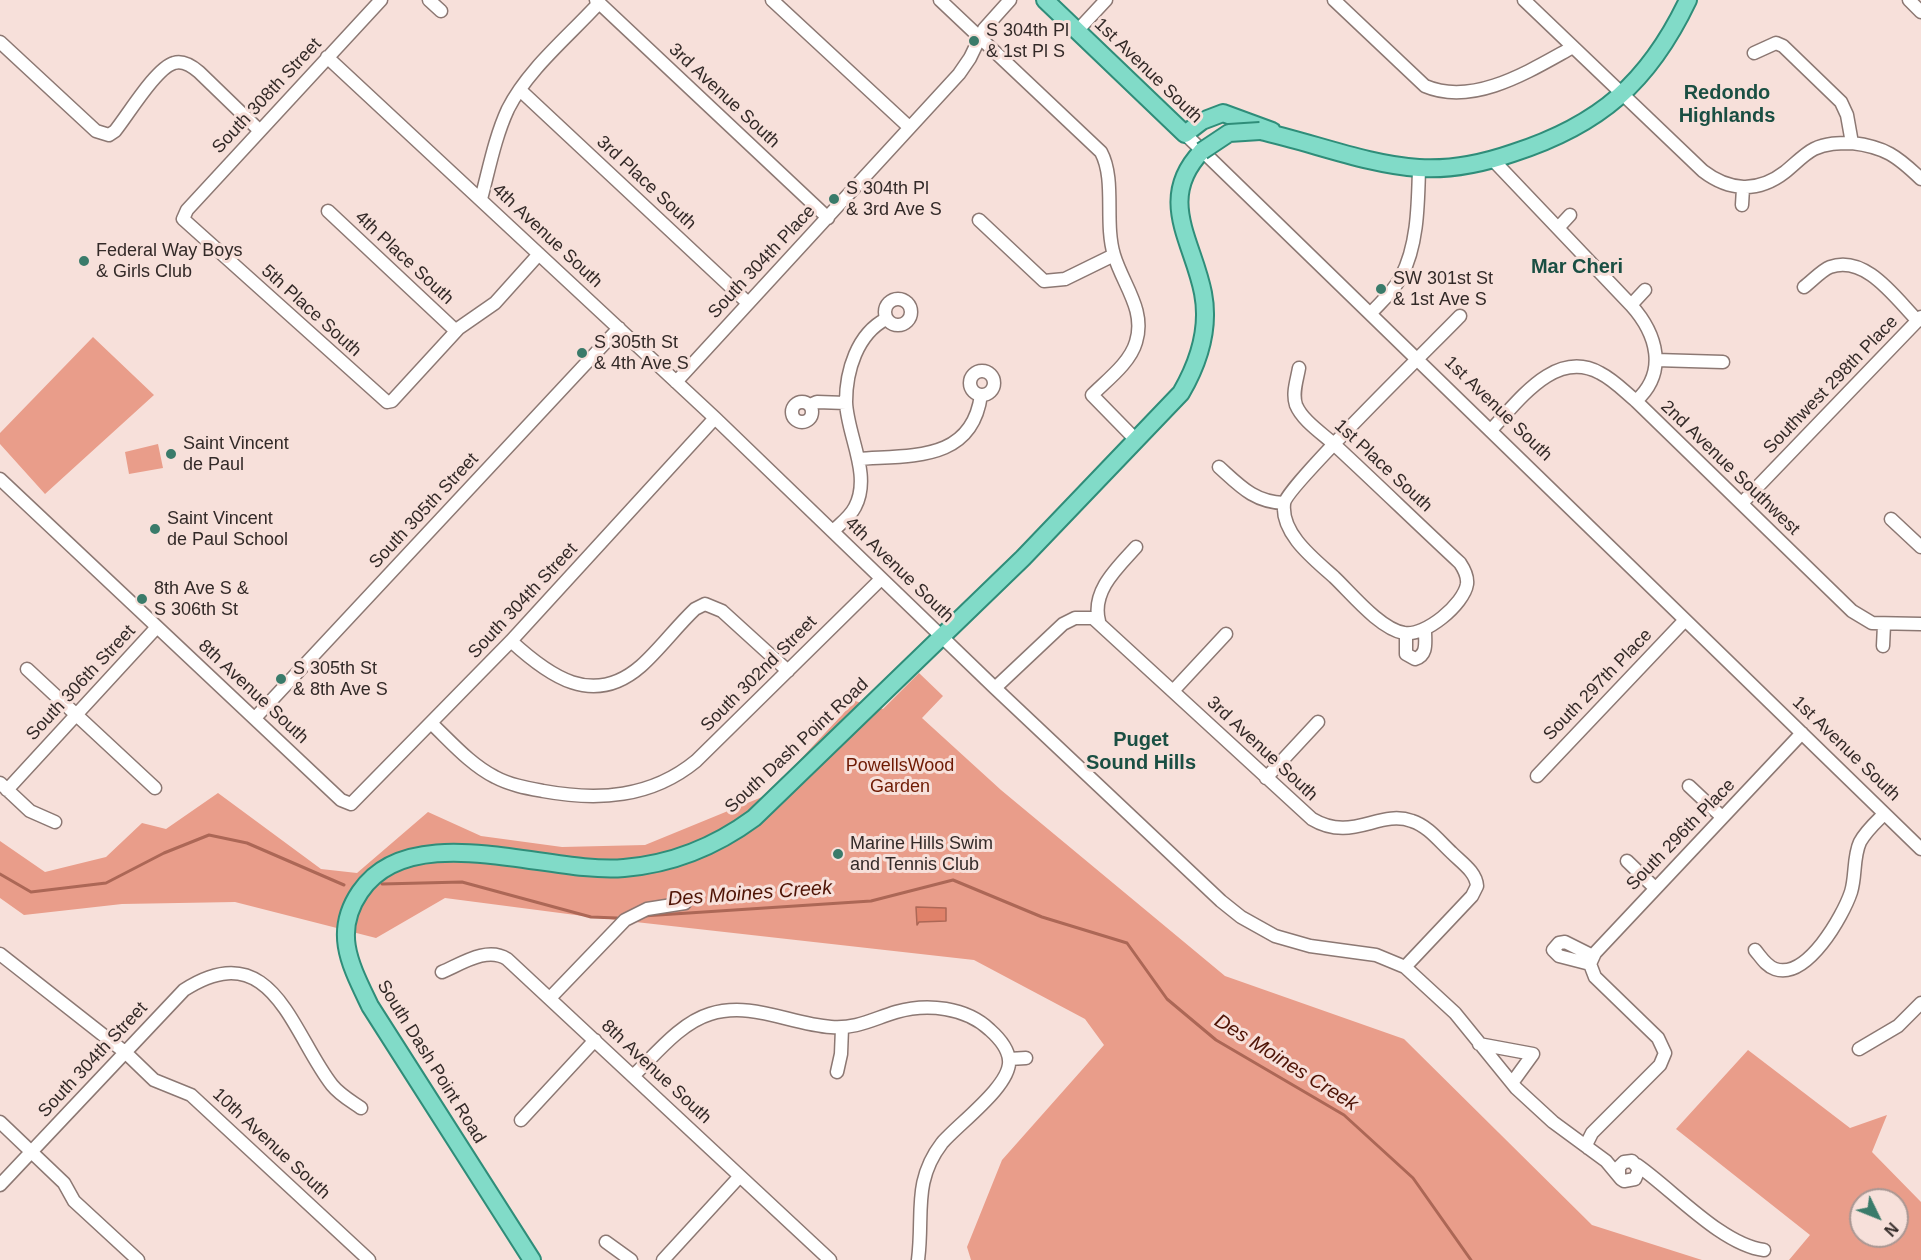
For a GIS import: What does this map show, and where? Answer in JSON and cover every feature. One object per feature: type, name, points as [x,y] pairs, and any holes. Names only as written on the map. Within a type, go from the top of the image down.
[{"type":"main road","name":"1st Avenue South","points":[[1045,0],[1185,134]]},
{"type":"main road","points":[[1185,134],[1202,121],[1223,113],[1287,137],[1376,160],[1419,168],[1460,166],[1493,160],[1568,133],[1593,119],[1624,95],[1656,57],[1688,0]]},
{"type":"main road","name":"South Dash Point Road","points":[[532,1260],[387,1034],[356,977],[345,943],[345,928],[349,913],[361,891],[384,868],[422,855],[480,855],[604,869],[642,866],[699,850],[736,831],[754,818],[940,635],[1023,558],[1181,393],[1194,371],[1205,331],[1203,293],[1182,228],[1179,195],[1186,173],[1202,151],[1230,133],[1260,131],[1287,137]]},
{"type":"street","name":"South 308th Street","points":[[183,219],[187,210],[259,130],[381,0]]},
{"type":"street","points":[[429,0],[441,11]]},
{"type":"street","points":[[772,0],[909,127]]},
{"type":"street","points":[[939,0],[1101,152],[1108,165],[1107,208],[1114,255],[1137,310],[1139,326],[1136,344],[1128,358],[1092,395],[1137,441]]},
{"type":"street","name":"South 304th Place","points":[[676,382],[959,74],[976,48],[979,37],[1011,0]]},
{"type":"street","points":[[1078,30],[1106,0]]},
{"type":"street","points":[[1334,0],[1425,86],[1444,92],[1477,89],[1521,76],[1573,47]]},
{"type":"street","points":[[1524,0],[1703,171],[1727,186],[1743,188],[1771,182],[1814,149],[1833,143],[1851,143],[1884,149],[1898,157],[1921,179]]},
{"type":"street","points":[[1909,0],[1921,12]]},
{"type":"street","points":[[481,199],[504,120],[520,90],[598,2]]},
{"type":"street","name":"3rd Avenue South","points":[[598,2],[828,218]]},
{"type":"street","points":[[0,42],[96,131],[109,140],[162,71],[172,63],[182,63],[199,72],[259,130]]},
{"type":"street","points":[[1754,53],[1776,43],[1783,46],[1841,102],[1847,115],[1851,143]]},
{"type":"street","name":"4th Avenue South","points":[[327,57],[715,418],[995,688],[1241,917],[1258,928],[1292,942],[1365,952],[1404,967],[1450,1008],[1512,1083],[1553,1122],[1606,1161],[1619,1176]]},
{"type":"street","name":"3rd Place South","points":[[520,90],[748,303]]},
{"type":"street","name":"1st Avenue South","points":[[1185,134],[1921,849]]},
{"type":"street","name":"2nd Avenue Southwest","points":[[1493,160],[1631,305],[1649,328],[1656,360],[1650,386],[1636,401],[1846,606],[1872,623],[1921,624]]},
{"type":"street","points":[[1371,313],[1401,278],[1410,250],[1417,211],[1419,168]]},
{"type":"street","points":[[1743,188],[1743,205]]},
{"type":"street","name":"4th Place South","points":[[328,211],[456,331]]},
{"type":"street","points":[[1558,228],[1570,215]]},
{"type":"street","name":"5th Place South","points":[[183,219],[381,399],[388,402],[456,331]]},
{"type":"street","points":[[979,220],[1044,281],[1065,279],[1114,255]]},
{"type":"street","points":[[456,331],[471,317],[495,303],[539,254]]},
{"type":"street","points":[[1804,287],[1830,267],[1853,264],[1876,278],[1919,319]]},
{"type":"street","points":[[1631,305],[1645,290]]},
{"type":"street","points":[[1415,633],[1406,654],[1415,659],[1425,651],[1415,633],[1380,620],[1307,551],[1285,520],[1284,502],[1290,491],[1334,444],[1460,316]]},
{"type":"street","points":[[833,531],[855,507],[860,485],[858,459],[846,403],[851,366],[857,350],[875,326],[886,318]]},
{"type":"street","name":"Southwest 298th Place","points":[[1742,503],[1919,319]]},
{"type":"street","name":"South 305th Street","points":[[255,718],[619,328]]},
{"type":"street","points":[[1656,360],[1723,362]]},
{"type":"street","points":[[1491,430],[1536,383],[1552,373],[1569,367],[1585,368],[1601,373],[1636,401]]},
{"type":"street","name":"1st Place South","points":[[1299,368],[1294,394],[1298,407],[1460,563],[1468,581],[1461,596],[1415,633]]},
{"type":"street","points":[[858,459],[930,453],[951,445],[973,425],[981,394]]},
{"type":"street","points":[[810,405],[817,402],[846,403]]},
{"type":"street","name":"South 304th Street","points":[[351,804],[511,641],[715,418]]},
{"type":"street","points":[[1219,467],[1254,497],[1268,502],[1284,502]]},
{"type":"street","name":"8th Avenue South","points":[[0,479],[341,800],[351,804]]},
{"type":"street","points":[[1892,519],[1921,547]]},
{"type":"street","points":[[995,688],[1063,624],[1086,617],[1099,621],[1097,604],[1100,593],[1111,575],[1136,547]]},
{"type":"street","name":"South 302nd Street","points":[[432,724],[476,765],[494,777],[513,785],[552,792],[598,796],[631,794],[657,786],[696,761],[881,579]]},
{"type":"street","points":[[511,641],[541,668],[564,681],[589,685],[619,680],[640,667],[695,609],[711,604],[728,616],[788,671]]},
{"type":"street","name":"South 297th Place","points":[[1537,776],[1685,620]]},
{"type":"street","name":"3rd Avenue South","points":[[1099,621],[1305,814],[1326,826],[1352,828],[1396,819],[1418,823],[1465,865],[1477,882],[1474,892],[1404,967]]},
{"type":"street","points":[[1883,646],[1884,625]]},
{"type":"street","name":"South 306th Street","points":[[4,787],[76,715],[157,627]]},
{"type":"street","points":[[1173,691],[1226,634]]},
{"type":"street","points":[[27,669],[155,788]]},
{"type":"street","points":[[1266,778],[1318,722]]},
{"type":"street","name":"South 296th Place","points":[[1588,1148],[1589,1138],[1597,1127],[1662,1062],[1664,1047],[1649,1028],[1595,977],[1591,960],[1655,888],[1802,733]]},
{"type":"street","points":[[1689,786],[1722,817]]},
{"type":"street","points":[[4,787],[30,811],[55,822]]},
{"type":"street","points":[[1755,950],[1769,966],[1781,970],[1797,966],[1815,952],[1847,901],[1855,878],[1861,841],[1884,814]]},
{"type":"street","points":[[1627,861],[1655,888]]},
{"type":"street","points":[[550,998],[611,932],[630,916],[647,909],[685,903]]},
{"type":"street","name":"10th Avenue South","points":[[0,954],[126,1053],[154,1080],[191,1095],[369,1260]]},
{"type":"street","name":"8th Avenue South","points":[[442,972],[476,957],[498,955],[510,962],[830,1260]]},
{"type":"street","name":"South 304th Street","points":[[0,1185],[184,990],[202,980],[221,975],[246,976],[273,984],[294,1031],[331,1083],[361,1108]]},
{"type":"street","points":[[1859,1049],[1898,1026],[1921,1004]]},
{"type":"street","points":[[633,1076],[675,1037],[701,1017],[722,1011],[755,1011],[842,1028],[865,1024],[899,1011],[946,1009],[970,1016],[987,1027],[1004,1045],[1009,1059],[1008,1072],[1000,1085],[953,1130],[928,1166],[919,1196],[922,1234],[918,1260]]},
{"type":"street","points":[[837,1072],[842,1054],[842,1028]]},
{"type":"street","points":[[521,1120],[595,1040]]},
{"type":"street","points":[[1479,1044],[1533,1054],[1512,1083]]},
{"type":"street","points":[[1009,1059],[1026,1058]]},
{"type":"street","points":[[0,1122],[64,1183],[74,1201],[138,1260]]},
{"type":"street","points":[[1606,1161],[1632,1161],[1728,1236],[1750,1248],[1764,1250]]},
{"type":"street","points":[[1624,1162],[1619,1167],[1619,1176],[1624,1181],[1651,1177],[1658,1180]]},
{"type":"street","points":[[1635,1179],[1639,1173],[1637,1166]]},
{"type":"street","points":[[663,1260],[740,1176]]},
{"type":"street","points":[[606,1242],[631,1260]]},
{"type":"green space","points":[[93,337],[154,395],[45,494],[0,444],[0,433]]},
{"type":"green space","points":[[158,444],[163,468],[129,474],[125,452]]},
{"type":"green space","name":"PowellsWood Garden","points":[[919,673],[943,696],[922,718],[1001,790],[1225,976],[1404,1039],[1592,1225],[1702,1260],[971,1260],[967,1247],[1002,1160],[1104,1045],[1085,1019],[974,960],[591,917],[445,898],[376,938],[235,902],[122,904],[24,915],[0,898],[0,841],[45,872],[106,857],[142,823],[166,829],[218,793],[321,869],[357,873],[428,812],[481,836],[562,847],[645,845],[767,795],[855,701],[883,709]]},
{"type":"green space","points":[[1748,1050],[1850,1128],[1887,1115],[1872,1152],[1907,1188],[1849,1188],[1849,1248],[1909,1248],[1909,1190],[1921,1202],[1921,1260],[1789,1260],[1810,1235],[1676,1129]]},
{"type":"shaded area","points":[[916,907],[946,908],[946,921],[919,922],[917,925]]},
{"type":"waterway","name":"Des Moines Creek","points":[[0,874],[31,892],[106,883],[164,853],[209,835],[247,843],[344,885]]},
{"type":"waterway","name":"Des Moines Creek","points":[[643,916],[871,901],[953,880],[1042,917],[1127,943],[1167,999],[1216,1040],[1344,1115],[1413,1178],[1471,1260]]},
{"type":"waterway","name":"Des Moines Creek","points":[[382,884],[462,882],[591,917],[617,918]]},
{"type":"place","name":"S 304th Pl & 1st Pl S","points":[[974,41]]},
{"type":"place","name":"S 304th Pl & 3rd Ave S","points":[[834,199]]},
{"type":"place","name":"Federal Way Boys & Girls Club","points":[[84,261]]},
{"type":"place","name":"SW 301st St & 1st Ave S","points":[[1381,289]]},
{"type":"place","name":"S 305th St & 4th Ave S","points":[[582,353]]},
{"type":"place","name":"Saint Vincent de Paul","points":[[171,454]]},
{"type":"place","name":"Saint Vincent de Paul School","points":[[155,529]]},
{"type":"place","name":"8th Ave S & S 306th St","points":[[142,599]]},
{"type":"place","name":"S 305th St & 8th Ave S","points":[[281,679]]},
{"type":"place","name":"Marine Hills Swim and Tennis Club","points":[[838,854]]},
{"type":"district","name":"Redondo Highlands","points":[[1727,104]]},
{"type":"district","name":"Mar Cheri","points":[[1577,267]]},
{"type":"district","name":"Puget Sound Hills","points":[[1141,752]]}]
